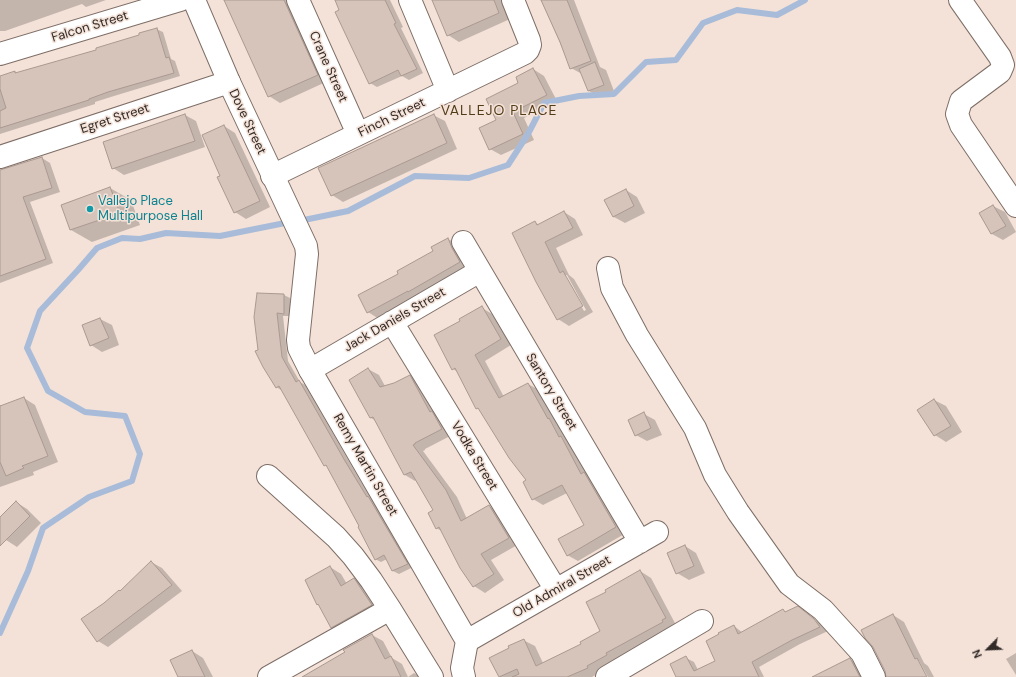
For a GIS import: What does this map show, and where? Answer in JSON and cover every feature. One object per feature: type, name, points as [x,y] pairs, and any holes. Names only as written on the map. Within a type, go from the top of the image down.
[{"type":"street","name":"Falcon Street","points":[[0,54],[180,0]]},
{"type":"street","name":"Dove Street","points":[[194,0],[229,82],[304,242]]},
{"type":"street","name":"Crane Street","points":[[298,0],[358,134]]},
{"type":"street","points":[[410,0],[448,91]]},
{"type":"street","name":"Finch Street","points":[[272,176],[525,53],[530,45],[530,40],[513,0]]},
{"type":"street","points":[[960,0],[1000,57],[1003,65],[1000,72],[961,101],[956,114],[961,126],[1016,206]]},
{"type":"street","name":"Egret Street","points":[[0,157],[229,82]]},
{"type":"street","name":"Remy Martin Street","points":[[304,242],[307,254],[298,340],[300,348],[310,370],[467,641]]},
{"type":"street","name":"Santory Street","points":[[463,242],[649,537]]},
{"type":"street","points":[[608,268],[612,288],[637,334],[695,428],[715,474],[738,512],[788,584],[823,610],[862,653],[874,677]]},
{"type":"street","name":"Jack Daniels Street","points":[[310,370],[480,271]]},
{"type":"street","name":"Vodka Street","points":[[392,322],[556,590]]},
{"type":"street","points":[[268,476],[336,537],[353,556],[390,609],[432,677]]},
{"type":"street","name":"Old Admiral Street","points":[[467,641],[649,537]]},
{"type":"street","points":[[269,677],[390,609]]},
{"type":"street","points":[[607,677],[702,621]]},
{"type":"street","points":[[464,677],[462,668],[467,641]]},
{"type":"building","points":[[224,0],[284,0],[318,75],[268,97]]},
{"type":"building","points":[[335,0],[385,0],[396,23],[394,24],[417,69],[401,76],[398,70],[369,84],[335,12],[339,10]]},
{"type":"building","points":[[432,0],[494,0],[499,13],[447,36]]},
{"type":"building","points":[[541,0],[567,0],[591,61],[570,69],[560,42]]},
{"type":"building","points":[[157,28],[166,58],[169,57],[174,73],[108,92],[89,100],[0,128],[0,111],[6,108],[0,89],[0,76],[96,50],[96,48]]},
{"type":"building","points":[[595,62],[604,85],[588,91],[579,69]]},
{"type":"building","points":[[533,68],[547,95],[513,112],[523,134],[489,150],[479,128],[496,120],[486,99],[518,83],[516,77]]},
{"type":"building","points":[[185,114],[195,141],[112,169],[103,142]]},
{"type":"building","points":[[434,114],[447,143],[331,196],[318,168]]},
{"type":"building","points":[[224,125],[260,201],[234,213],[217,177],[220,176],[202,135]]},
{"type":"building","points":[[42,157],[52,188],[23,197],[46,259],[0,276],[0,170]]},
{"type":"building","name":"Vallejo Place Multipurpose Hall","points":[[110,187],[120,213],[70,230],[61,205]]},
{"type":"building","points":[[626,189],[634,206],[613,217],[604,200]]},
{"type":"building","points":[[993,205],[1006,226],[991,234],[979,213]]},
{"type":"building","points":[[564,211],[573,228],[545,242],[560,273],[563,271],[583,306],[557,320],[512,233],[535,221],[537,225]]},
{"type":"building","points":[[448,238],[460,262],[408,292],[367,313],[358,295],[398,274],[397,271],[433,251],[431,247]]},
{"type":"building","points":[[257,293],[284,294],[284,314],[277,313],[282,357],[296,382],[299,380],[345,461],[367,497],[368,496],[408,564],[392,571],[384,555],[375,560],[358,527],[359,526],[326,465],[324,466],[279,386],[276,388],[263,367],[255,351],[258,350],[254,317]]},
{"type":"building","points":[[482,306],[501,339],[475,355],[499,398],[528,383],[559,437],[561,436],[581,474],[584,472],[616,527],[567,556],[558,539],[584,525],[562,485],[532,500],[523,482],[526,480],[509,458],[478,408],[476,409],[455,368],[452,370],[434,335],[460,321],[459,319]]},
{"type":"building","points":[[100,318],[109,338],[90,346],[82,325]]},
{"type":"building","points":[[368,368],[380,387],[394,383],[410,375],[430,412],[432,411],[442,429],[413,445],[446,490],[461,521],[489,505],[509,538],[481,554],[494,574],[473,587],[460,568],[439,527],[436,529],[428,513],[433,510],[411,472],[404,475],[373,417],[370,418],[349,380]]},
{"type":"building","points":[[24,397],[48,456],[22,466],[24,468],[6,476],[0,462],[0,406]]},
{"type":"building","points":[[934,399],[951,426],[934,436],[917,410]]},
{"type":"building","points":[[644,412],[651,428],[635,436],[628,420]]},
{"type":"building","points":[[16,501],[30,516],[0,546],[0,517]]},
{"type":"building","points":[[685,545],[694,566],[676,574],[667,553]]},
{"type":"building","points":[[151,561],[172,585],[97,642],[81,619],[104,603],[119,590],[120,591]]},
{"type":"building","points":[[330,566],[341,586],[354,578],[372,605],[331,628],[318,604],[317,605],[305,580]]},
{"type":"building","points":[[640,570],[666,618],[662,620],[663,622],[606,653],[607,655],[587,666],[588,668],[567,677],[512,677],[519,674],[517,669],[499,677],[489,658],[509,648],[508,646],[524,639],[536,666],[581,644],[580,642],[600,631],[586,602],[606,592],[605,590]]},
{"type":"building","points":[[798,606],[814,619],[820,627],[792,640],[752,662],[759,677],[676,677],[670,664],[686,656],[694,671],[715,661],[706,641],[719,634],[718,633],[734,625],[738,634],[783,609],[785,612]]},
{"type":"building","points":[[893,614],[915,659],[917,658],[927,677],[886,677],[885,671],[873,647],[865,638],[861,630]]},
{"type":"building","points":[[372,634],[385,659],[391,656],[401,677],[302,677],[345,652],[343,650]]},
{"type":"building","points":[[192,650],[205,677],[178,677],[170,660]]},
{"type":"building","points":[[850,658],[860,677],[812,677]]},
{"type":"waterway","points":[[299,221],[348,211],[415,176],[469,178],[508,165],[528,134],[544,103],[579,96],[614,94],[646,62],[676,60],[703,23],[737,10],[777,15],[805,0]]},
{"type":"waterway","points":[[0,633],[28,571],[43,528],[89,497],[132,481],[140,454],[125,416],[85,412],[48,391],[27,348],[40,311],[97,248],[122,238],[140,239],[166,233],[220,236],[290,222]]},
{"type":"place","name":"Vallejo Place Multipurpose Hall","points":[[90,209]]},
{"type":"district","name":"VALLEJO PLACE","points":[[499,111]]}]
